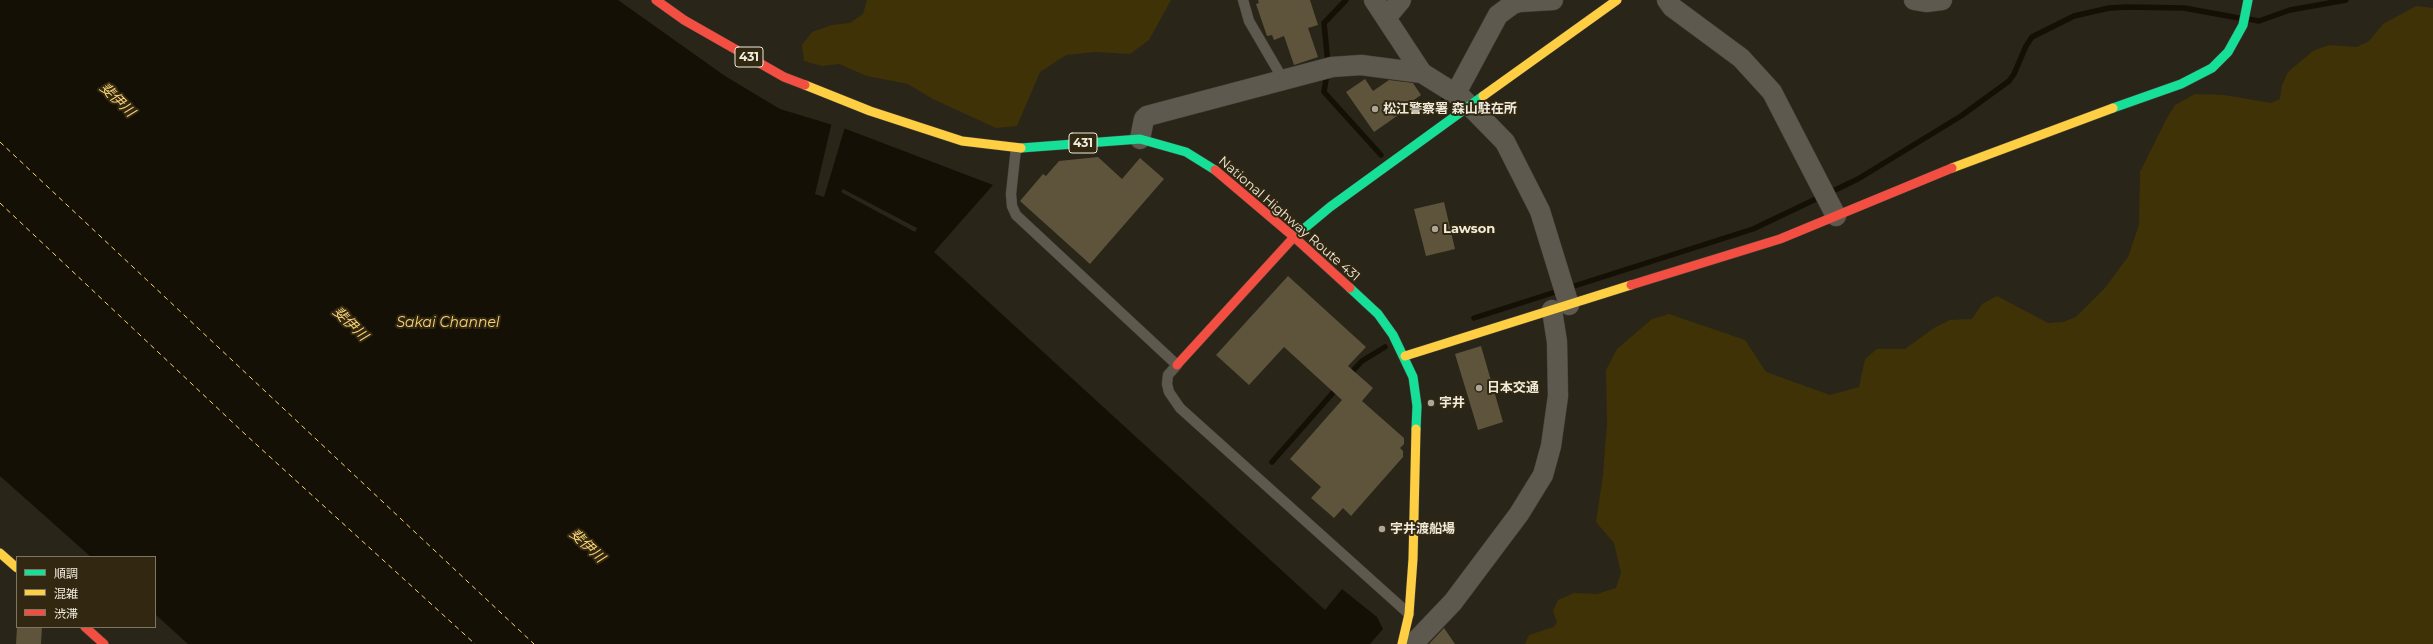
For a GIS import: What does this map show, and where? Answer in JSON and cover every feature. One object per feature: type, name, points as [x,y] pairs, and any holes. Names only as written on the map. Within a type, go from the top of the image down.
[{"type":"main road","name":"National Highway Route 431","points":[[656,0],[684,20],[784,78],[870,112],[962,141],[1016,148],[1140,140],[1186,152],[1206,164],[1294,237],[1378,314],[1393,334],[1405,356],[1413,377],[1417,406],[1413,559],[1409,614],[1402,644]]},
{"type":"main road","points":[[1177,365],[1294,237],[1458,95],[1617,0]]},
{"type":"main road","points":[[1405,356],[1562,298],[1780,239],[1829,203],[1985,155],[2182,84],[2212,68],[2222,60],[2236,40],[2243,25],[2248,0]]},
{"type":"main road","points":[[0,552],[16,567]]},
{"type":"main road","points":[[86,628],[104,644]]},
{"type":"street","points":[[1374,0],[1422,73]]},
{"type":"street","points":[[1386,18],[1401,0]]},
{"type":"street","points":[[1458,95],[1498,15],[1513,4],[1520,2],[1553,0]]},
{"type":"street","points":[[1667,0],[1672,7],[1741,58],[1762,79],[1778,101],[1829,203]]},
{"type":"street","points":[[1914,0],[1926,2],[1942,0]]},
{"type":"street","points":[[1140,140],[1144,119],[1147,116],[1284,81],[1332,67],[1361,65],[1422,73],[1458,95],[1505,142],[1540,211],[1562,298],[1557,342],[1558,396],[1551,446],[1543,475],[1519,514],[1453,602],[1413,644]]},
{"type":"lane","points":[[1243,0],[1249,21],[1284,81]]},
{"type":"lane","points":[[1016,148],[1011,194],[1012,206],[1016,215],[1177,365],[1168,375],[1167,384],[1169,392],[1180,408],[1409,614]]},
{"type":"shaded area","points":[[867,0],[1171,0],[1149,40],[1130,54],[1095,52],[1066,55],[1040,72],[1017,126],[996,128],[933,99],[908,84],[867,76],[839,64],[822,66],[804,61],[802,45],[812,32],[832,25],[850,23],[863,14]]},
{"type":"shaded area","points":[[2416,6],[2433,8],[2433,644],[1525,644],[1529,635],[1554,627],[1557,622],[1553,611],[1558,600],[1574,593],[1597,594],[1616,588],[1621,573],[1614,543],[1596,522],[1603,475],[1607,424],[1606,370],[1617,349],[1652,319],[1669,314],[1745,340],[1766,372],[1830,395],[1859,387],[1865,359],[1877,349],[1905,349],[1934,328],[1950,320],[1972,319],[1982,304],[1997,296],[2048,323],[2063,322],[2076,317],[2104,289],[2128,257],[2139,225],[2140,172],[2175,105],[2195,94],[2224,95],[2271,103],[2280,99],[2282,85],[2288,72],[2313,51],[2329,45],[2357,47],[2369,41],[2383,24]]},
{"type":"water","name":"Sakai Channel","points":[[0,0],[618,0],[725,76],[780,109],[846,129],[993,185],[934,252],[1325,610],[1342,589],[1377,617],[1383,629],[1370,644],[188,644],[156,615],[156,556],[90,556],[0,476]]},
{"type":"pier","points":[[832,122],[845,127],[824,197],[815,194]]},
{"type":"pier","points":[[843,189],[917,228],[915,232],[841,192]]},
{"type":"building","points":[[1258,0],[1310,0],[1318,25],[1308,28],[1318,57],[1294,65],[1284,36],[1274,40],[1272,35],[1267,36],[1256,4],[1259,3]]},
{"type":"building","points":[[1365,79],[1373,91],[1389,80],[1413,83],[1421,95],[1395,113],[1397,116],[1374,132],[1346,92]]},
{"type":"building","points":[[1098,157],[1122,179],[1140,158],[1164,179],[1090,264],[1020,201],[1043,174],[1046,176],[1059,161]]},
{"type":"building","name":"Lawson","points":[[1444,202],[1455,249],[1426,256],[1414,209]]},
{"type":"building","points":[[1288,276],[1366,347],[1348,366],[1373,388],[1362,401],[1404,438],[1404,444],[1400,448],[1403,451],[1403,457],[1351,516],[1343,508],[1334,518],[1311,498],[1321,487],[1290,459],[1342,400],[1284,347],[1249,385],[1216,355]]},
{"type":"building","name":"日本交通","points":[[1481,346],[1503,422],[1478,430],[1455,354]]},
{"type":"building","points":[[17,628],[42,628],[41,644],[16,644]]},
{"type":"building","points":[[1444,628],[1455,644],[1429,644]]},
{"type":"waterway","points":[[1328,64],[1324,23],[1346,0]]},
{"type":"waterway","points":[[2248,19],[2259,21],[2290,10],[2346,0]]},
{"type":"waterway","points":[[1474,318],[1753,229],[1858,179],[1961,116],[2009,81],[2032,37],[2074,16],[2109,8],[2128,7],[2184,8],[2239,18]]},
{"type":"waterway","points":[[1327,73],[1324,92],[1381,155]]},
{"type":"waterway","points":[[1437,112],[1447,94]]},
{"type":"waterway","points":[[1349,375],[1362,361],[1385,347]]},
{"type":"waterway","points":[[1272,462],[1338,387]]},
{"type":"ferry route","points":[[0,142],[534,644]]},
{"type":"ferry route","points":[[0,203],[246,435],[475,644]]},
{"type":"traffic: fast","points":[[2113,108],[2181,84],[2212,68],[2228,52],[2243,25],[2248,0]]},
{"type":"traffic: fast","points":[[1294,237],[1330,207],[1483,96]]},
{"type":"traffic: fast","points":[[1021,148],[1140,139],[1186,152],[1215,170]]},
{"type":"traffic: fast","points":[[1350,288],[1378,314],[1393,335],[1413,377],[1417,406],[1416,429]]},
{"type":"traffic: slow","points":[[1483,96],[1617,0]]},
{"type":"traffic: slow","points":[[805,85],[870,111],[962,141],[1021,148]]},
{"type":"traffic: slow","points":[[1952,168],[2113,108]]},
{"type":"traffic: slow","points":[[1405,356],[1631,285]]},
{"type":"traffic: slow","points":[[1402,644],[1409,614],[1413,559],[1416,429]]},
{"type":"traffic: slow","points":[[0,553],[16,567]]},
{"type":"traffic: jam","points":[[656,0],[684,20],[784,77],[805,85]]},
{"type":"traffic: jam","points":[[1631,285],[1780,239],[1952,168]]},
{"type":"traffic: jam","points":[[1215,170],[1294,237],[1350,288]]},
{"type":"traffic: jam","points":[[1177,365],[1294,237]]},
{"type":"traffic: jam","points":[[86,628],[104,644]]},
{"type":"place","name":"松江警察署 森山駐在所","points":[[1375,109]]},
{"type":"place","name":"Lawson","points":[[1435,229]]},
{"type":"place","name":"日本交通","points":[[1479,388]]},
{"type":"place","name":"宇井","points":[[1431,403]]},
{"type":"place","name":"宇井渡船場","points":[[1382,529]]},
{"type":"water label","name":"斐伊川","points":[[117,100]]},
{"type":"water label","name":"斐伊川","points":[[350,324]]},
{"type":"water label","name":"斐伊川","points":[[587,546]]}]
